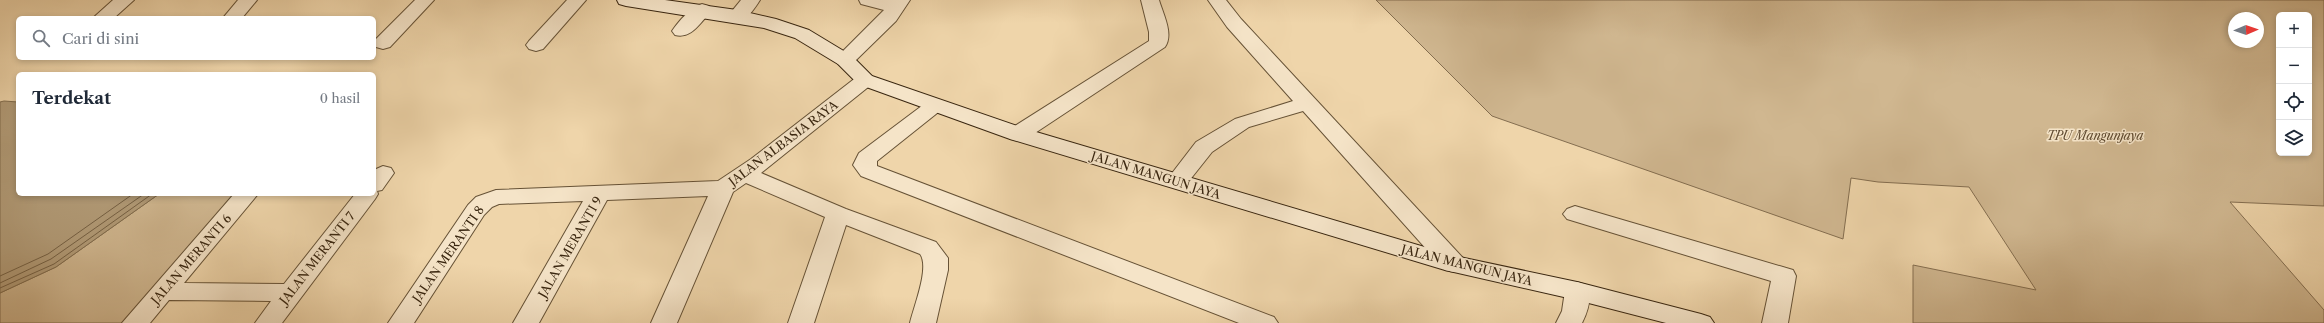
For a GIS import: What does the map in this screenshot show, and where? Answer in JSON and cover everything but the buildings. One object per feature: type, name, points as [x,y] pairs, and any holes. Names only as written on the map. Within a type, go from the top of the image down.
[{"type":"street","points":[[105,16],[125,0]]},
{"type":"street","points":[[234,16],[248,0]]},
{"type":"street","points":[[384,43],[425,0]]},
{"type":"street","points":[[536,45],[577,0]]},
{"type":"street","name":"JALAN MANGUN JAYA","points":[[626,0],[702,10],[744,8],[802,34],[845,60],[865,80],[934,106],[1018,134],[1454,264],[1577,291],[1700,323]]},
{"type":"street","points":[[868,0],[898,4]]},
{"type":"street","points":[[1018,134],[1158,43],[1159,32],[1150,0]]},
{"type":"street","points":[[1217,0],[1234,23],[1454,264]]},
{"type":"street","points":[[845,60],[898,4]]},
{"type":"street","points":[[682,31],[702,10]]},
{"type":"street","name":"JALAN ALBASIA RAYA","points":[[664,323],[723,188],[744,174],[865,80]]},
{"type":"street","points":[[1177,181],[1204,147],[1242,123],[1307,103]]},
{"type":"street","points":[[934,106],[916,122],[867,158],[864,166],[869,171],[1265,323]]},
{"type":"street","points":[[744,174],[838,214],[928,248],[936,258],[936,270],[923,323]]},
{"type":"street","name":"JALAN MERANTI 9","points":[[526,323],[599,193],[723,188]]},
{"type":"street","name":"JALAN MERANTI 8","points":[[401,323],[476,210],[484,202],[496,197],[599,193]]},
{"type":"street","name":"JALAN MERANTI 6","points":[[134,323],[245,196]]},
{"type":"street","name":"JALAN MERANTI 7","points":[[268,323],[365,196]]},
{"type":"street","points":[[801,323],[838,214]]},
{"type":"street","points":[[1575,214],[1784,276],[1775,323]]},
{"type":"street","points":[[163,291],[291,293]]},
{"type":"street","points":[[1569,323],[1575,311],[1577,291]]},
{"type":"green space","name":"TPU Mangunjaya","points":[[1376,0],[2324,0],[2324,206],[2230,202],[2324,310],[2324,323],[1913,323],[1913,265],[2036,290],[1969,187],[1878,182],[1851,178],[1843,239],[1492,116]]},
{"type":"green space","points":[[156,196],[245,196],[135,323],[0,323],[0,293],[56,267]]},
{"type":"water","points":[[0,102],[16,102],[16,196],[156,196],[56,267],[0,293]]}]
